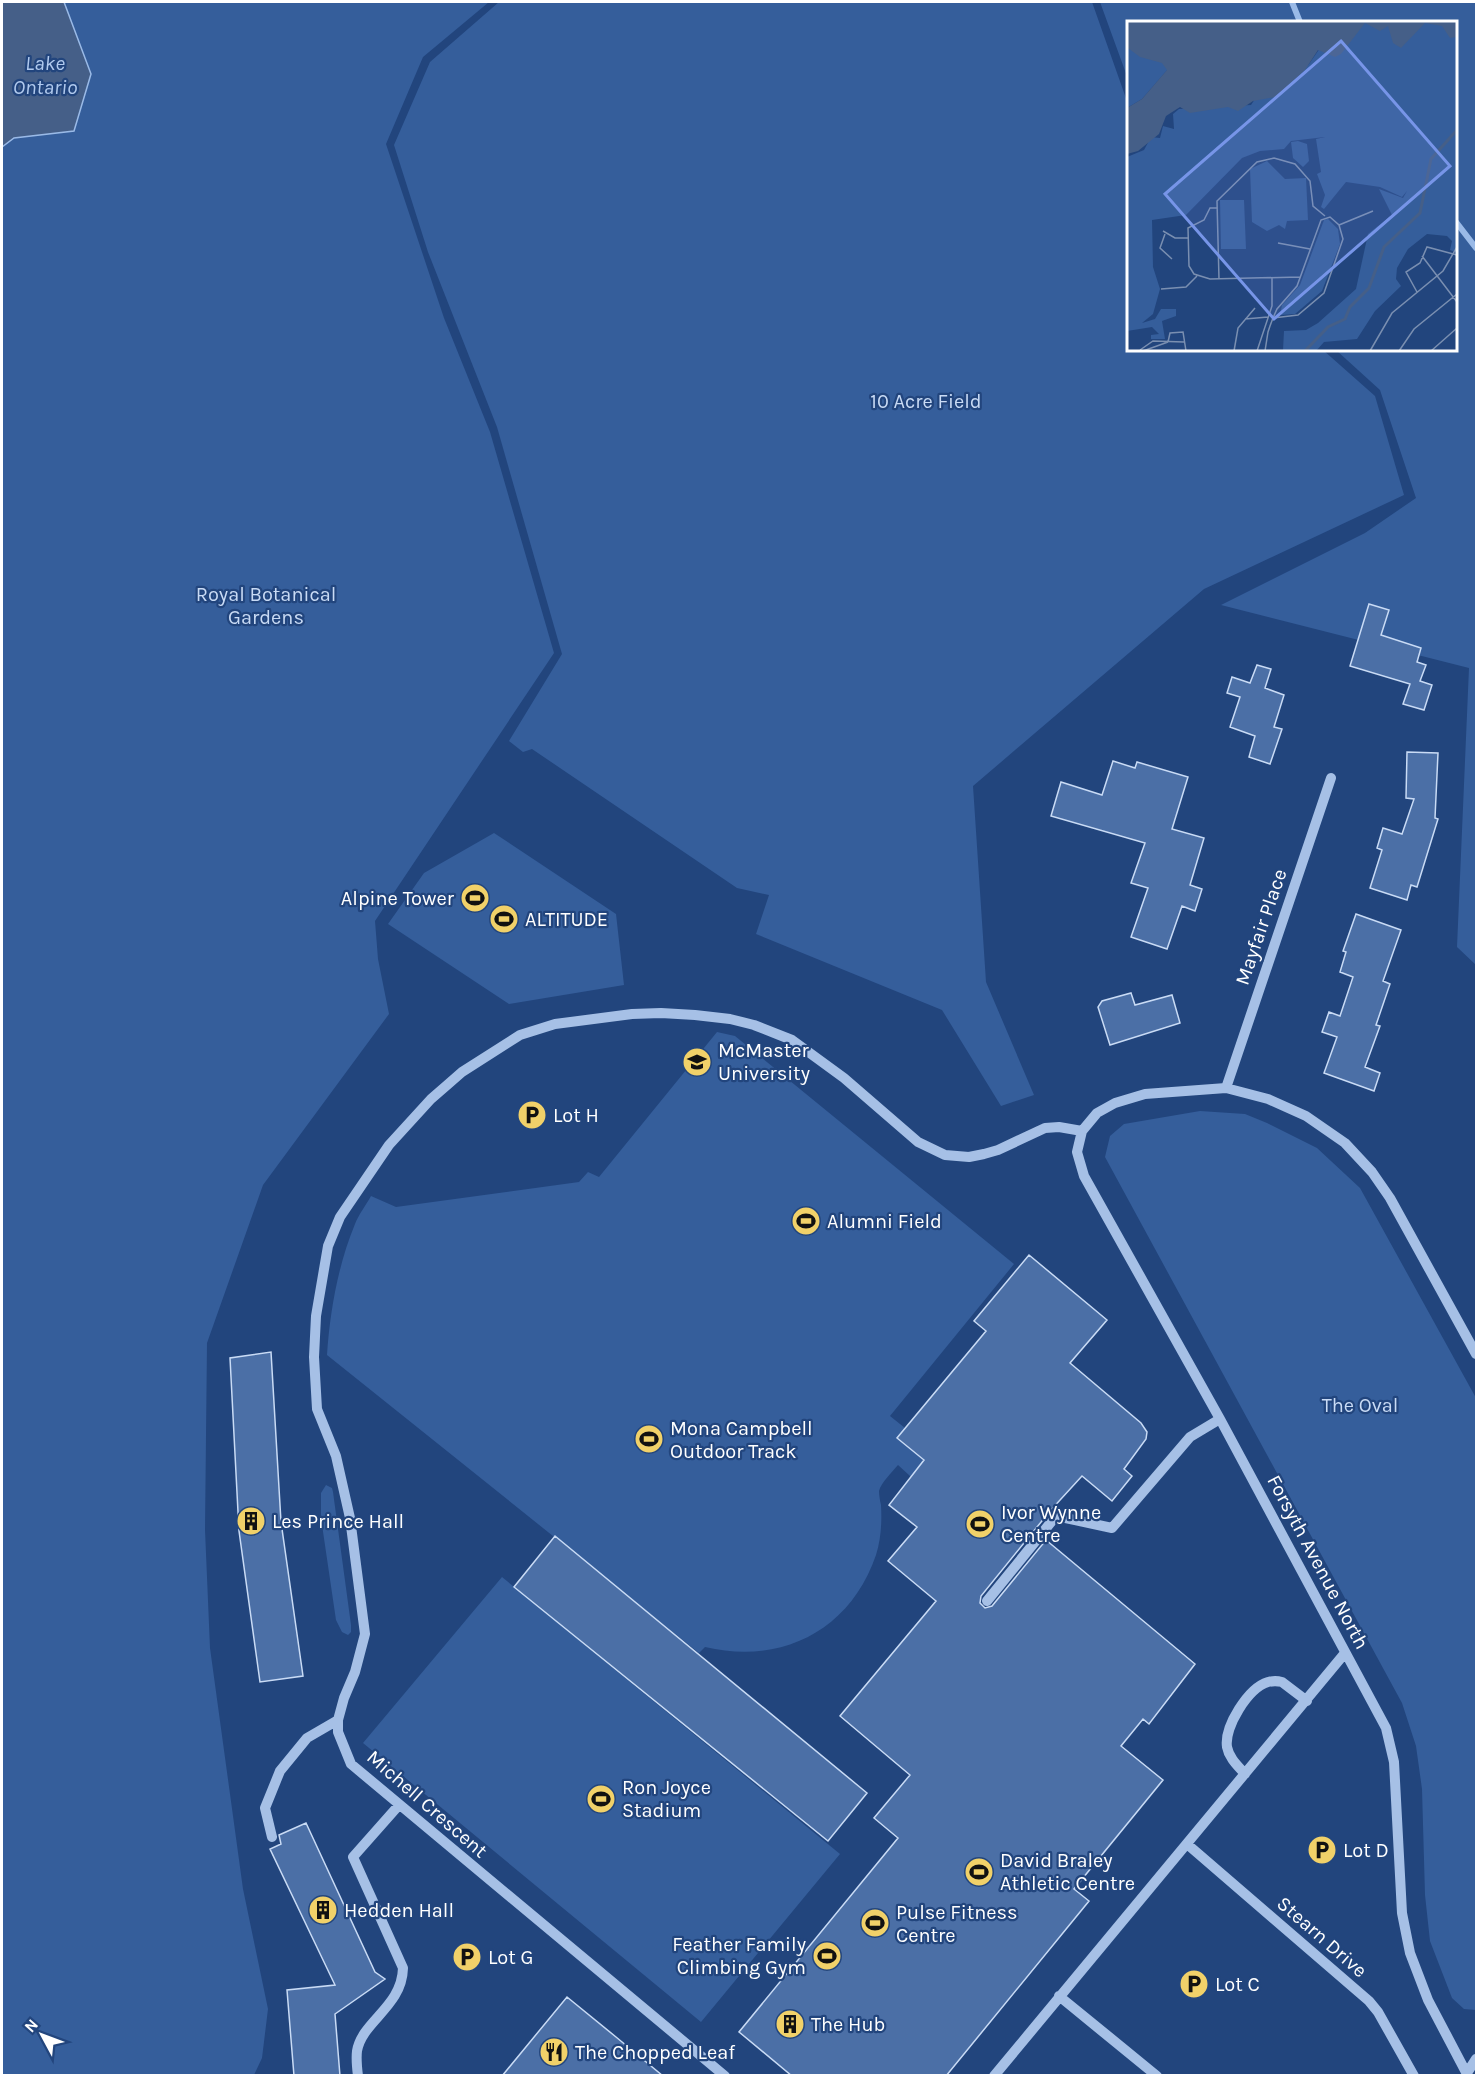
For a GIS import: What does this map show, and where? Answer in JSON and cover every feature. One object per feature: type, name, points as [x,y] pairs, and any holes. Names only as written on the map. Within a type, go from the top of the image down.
[{"type":"street","name":"Mayfair Place","points":[[1226,1088],[1331,778]]},
{"type":"street","name":"Michell Crescent","points":[[725,2076],[351,1764],[340,1739],[338,1720],[355,1672],[365,1634],[350,1518],[338,1464],[317,1409],[314,1357],[316,1316],[328,1245],[340,1217],[380,1157],[431,1099],[462,1072],[520,1035],[555,1024],[632,1014],[661,1013],[730,1019],[754,1025],[774,1032],[809,1051],[918,1142],[945,1155],[969,1157],[984,1154],[998,1150],[1045,1128],[1059,1127],[1082,1131]]},
{"type":"street","points":[[1082,1131],[1097,1113],[1115,1102],[1145,1094],[1226,1088],[1268,1098],[1306,1116],[1345,1143],[1372,1172],[1390,1198],[1476,1354]]},
{"type":"street","name":"Forsyth Avenue North","points":[[1082,1131],[1077,1152],[1084,1176],[1220,1419],[1386,1728],[1394,1762],[1402,1913],[1410,1953],[1428,2000],[1467,2074]]},
{"type":"street","points":[[987,1601],[1056,1516],[1112,1528],[1190,1437],[1220,1419]]},
{"type":"street","points":[[994,2076],[1346,1653]]},
{"type":"street","points":[[1245,1774],[1229,1755],[1227,1738],[1230,1724],[1252,1693],[1267,1682],[1282,1682],[1307,1701]]},
{"type":"street","points":[[272,1837],[264,1808],[280,1771],[307,1738],[338,1720]]},
{"type":"street","points":[[358,2076],[357,2050],[364,2036],[399,1991],[403,1980],[403,1968],[353,1857],[399,1804]]},
{"type":"street","name":"Stearn Drive","points":[[1187,1844],[1369,2001],[1378,2012],[1414,2076]]},
{"type":"street","points":[[1059,1996],[1157,2076]]},
{"type":"street","points":[[1467,2074],[1476,2059]]},
{"type":"green space","name":"Royal Botanical Gardens","points":[[46,2],[489,2],[423,57],[386,144],[444,318],[490,432],[554,653],[375,921],[378,959],[389,1014],[263,1185],[207,1343],[205,1530],[210,1648],[243,1889],[268,2009],[262,2058],[254,2075],[2,2075],[2,122]]},
{"type":"green space","name":"10 Acre Field","points":[[499,2],[1092,2],[1127,101],[1127,351],[1324,351],[1375,396],[1404,495],[1204,589],[973,786],[986,982],[1034,1095],[1001,1106],[942,1010],[756,934],[769,895],[737,888],[532,749],[523,752],[509,741],[562,654],[497,427],[428,252],[394,145],[430,62]]},
{"type":"green space","points":[[1100,2],[1476,2],[1476,965],[1457,947],[1469,668],[1221,605],[1365,533],[1416,498],[1380,390],[1337,351],[1457,351],[1457,21],[1127,21],[1127,76]]},
{"type":"green space","name":"ALTITUDE","points":[[494,833],[616,914],[624,985],[509,1004],[388,924],[424,873]]},
{"type":"green space","points":[[717,1032],[735,1036],[1014,1264],[890,1416],[905,1428],[897,1438],[935,1470],[921,1486],[898,1465],[882,1485],[879,1491],[881,1518],[878,1549],[864,1582],[849,1604],[831,1622],[809,1636],[786,1646],[760,1651],[733,1651],[705,1647],[699,1653],[327,1355],[339,1272],[357,1220],[371,1196],[396,1207],[579,1182],[588,1172],[599,1177]]},
{"type":"green space","name":"The Oval","points":[[1200,1111],[1245,1114],[1267,1123],[1317,1148],[1360,1188],[1476,1398],[1476,2010],[1464,2009],[1452,1998],[1430,1941],[1425,1895],[1422,1789],[1416,1746],[1402,1703],[1105,1157],[1110,1136],[1124,1124]]},
{"type":"green space","points":[[326,1485],[332,1488],[333,1492],[351,1625],[351,1632],[348,1635],[342,1632],[336,1620],[321,1518],[321,1493]]},
{"type":"green space","name":"Ron Joyce Stadium","points":[[502,1577],[840,1854],[701,2022],[363,1743]]},
{"type":"water","name":"Lake Ontario","points":[[2,2],[64,2],[91,74],[74,131],[14,138],[2,147]]},
{"type":"building","points":[[1369,604],[1389,610],[1381,635],[1421,648],[1417,662],[1426,665],[1420,681],[1432,685],[1424,710],[1403,704],[1410,684],[1350,666]]},
{"type":"building","points":[[1257,665],[1271,669],[1265,688],[1284,695],[1274,727],[1282,729],[1270,764],[1249,757],[1255,736],[1230,727],[1240,697],[1227,693],[1232,677],[1250,683]]},
{"type":"building","points":[[1407,752],[1438,753],[1435,818],[1438,819],[1417,887],[1411,885],[1407,900],[1370,888],[1382,850],[1377,848],[1383,828],[1402,834],[1414,799],[1406,798]]},
{"type":"building","points":[[1113,761],[1135,768],[1137,762],[1188,777],[1172,829],[1204,838],[1190,885],[1202,889],[1195,911],[1182,906],[1167,949],[1131,937],[1148,888],[1131,883],[1145,843],[1051,816],[1061,782],[1102,795]]},
{"type":"building","points":[[1356,914],[1401,930],[1383,981],[1390,984],[1376,1025],[1380,1026],[1365,1067],[1380,1073],[1374,1091],[1324,1073],[1337,1037],[1322,1032],[1329,1012],[1340,1016],[1353,977],[1340,972],[1346,952],[1343,951]]},
{"type":"building","points":[[1131,993],[1135,1005],[1172,995],[1180,1023],[1110,1045],[1098,1007],[1102,1001]]},
{"type":"building","points":[[1029,1255],[1107,1320],[1070,1363],[1141,1423],[1147,1432],[1146,1439],[1124,1469],[1132,1476],[1112,1501],[1082,1476],[1050,1511],[981,1596],[980,1603],[985,1608],[992,1606],[1046,1540],[1195,1664],[1149,1724],[1143,1719],[1121,1746],[1163,1780],[1074,1889],[1089,1901],[946,2076],[792,2076],[739,2032],[898,1838],[874,1818],[910,1775],[840,1716],[936,1601],[888,1561],[917,1527],[889,1505],[924,1460],[897,1438],[986,1331],[974,1321]]},
{"type":"building","name":"Les Prince Hall","points":[[271,1352],[281,1522],[303,1676],[260,1682],[239,1531],[230,1358]]},
{"type":"building","points":[[555,1536],[867,1793],[828,1841],[514,1587]]},
{"type":"building","name":"Hedden Hall","points":[[306,1823],[375,1972],[385,1979],[335,2014],[340,2076],[294,2076],[287,1990],[335,1985],[270,1849],[281,1844],[279,1835]]},
{"type":"building","points":[[567,1997],[616,2037],[663,2076],[502,2076]]},
{"type":"waterway","points":[[1292,2],[1300,21]]},
{"type":"waterway","points":[[1457,223],[1476,248]]},
{"type":"place","name":"Alpine Tower","points":[[475,898]]},
{"type":"place","name":"ALTITUDE","points":[[504,919]]},
{"type":"place","name":"McMaster University","points":[[697,1062]]},
{"type":"place","name":"Lot H","points":[[532,1115]]},
{"type":"place","name":"Alumni Field","points":[[806,1221]]},
{"type":"place","name":"Mona Campbell Outdoor Track","points":[[649,1439]]},
{"type":"place","name":"Les Prince Hall","points":[[251,1521]]},
{"type":"place","name":"Ivor Wynne Centre","points":[[980,1524]]},
{"type":"place","name":"Ron Joyce Stadium","points":[[601,1799]]},
{"type":"place","name":"Lot D","points":[[1322,1850]]},
{"type":"place","name":"David Braley Athletic Centre","points":[[979,1872]]},
{"type":"place","name":"Hedden Hall","points":[[323,1910]]},
{"type":"place","name":"Pulse Fitness Centre","points":[[875,1923]]},
{"type":"place","name":"Feather Family Climbing Gym","points":[[827,1956]]},
{"type":"place","name":"Lot G","points":[[467,1957]]},
{"type":"place","name":"Lot C","points":[[1194,1984]]},
{"type":"place","name":"The Hub","points":[[790,2024]]},
{"type":"place","name":"The Chopped Leaf","points":[[554,2052]]}]
